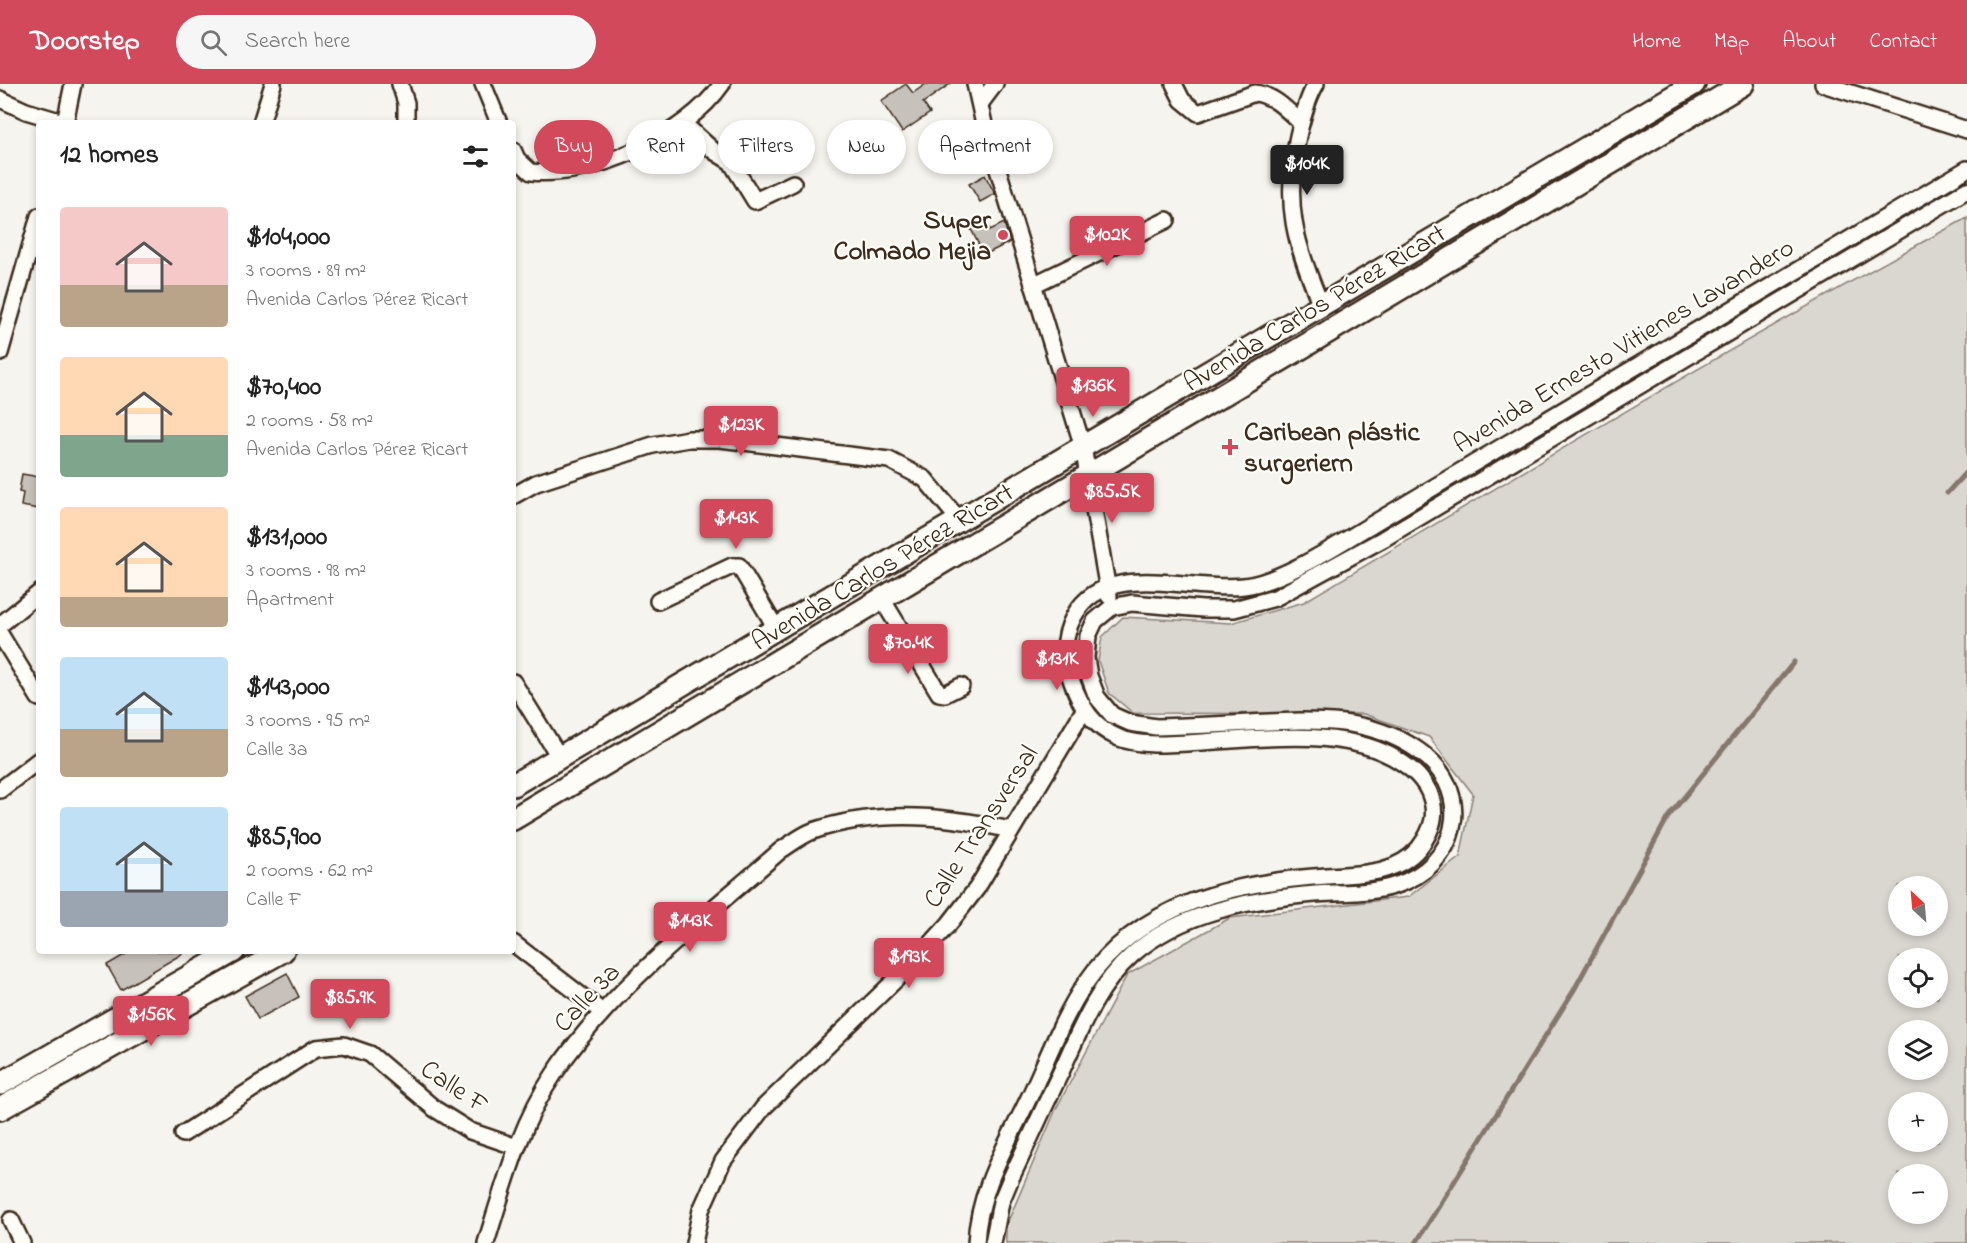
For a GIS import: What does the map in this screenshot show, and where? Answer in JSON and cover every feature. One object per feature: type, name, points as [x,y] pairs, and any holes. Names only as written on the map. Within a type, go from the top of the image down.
[{"type":"main road","name":"Avenida Carlos Pérez Ricart","points":[[516,783],[1694,84]]},
{"type":"main road","name":"Avenida Carlos Pérez Ricart","points":[[516,817],[1743,84]]},
{"type":"main road","points":[[0,1084],[229,954]]},
{"type":"main road","points":[[0,1109],[278,954]]},
{"type":"street","points":[[66,120],[73,84]]},
{"type":"street","points":[[262,120],[273,84]]},
{"type":"street","points":[[400,84],[406,104],[406,120]]},
{"type":"street","points":[[483,84],[498,120]]},
{"type":"street","points":[[687,120],[711,100],[722,84]]},
{"type":"street","points":[[975,84],[1083,447],[1106,586],[1112,607],[1095,621],[1088,636],[1086,658],[1089,676],[1097,697],[1112,715],[1130,723],[1156,727],[1332,720],[1369,728],[1410,744],[1442,771],[1451,789],[1456,808],[1452,830],[1443,850],[1428,867],[1410,879],[1391,887],[1295,896],[1225,909],[1174,927],[1132,955],[1102,989],[1092,1006],[1001,1202],[993,1243]]},
{"type":"street","points":[[980,104],[996,84]]},
{"type":"street","points":[[1174,84],[1182,100],[1198,113],[1255,93],[1264,94],[1301,123]]},
{"type":"street","points":[[1316,84],[1301,123],[1292,165],[1293,220],[1304,264],[1321,305]]},
{"type":"street","points":[[1823,84],[1967,130]]},
{"type":"street","points":[[0,99],[26,111],[55,120]]},
{"type":"street","points":[[706,144],[731,162],[755,201],[793,183]]},
{"type":"street","points":[[516,154],[531,172],[555,173],[592,166],[626,153]]},
{"type":"street","name":"Avenida Ernesto Vitienes Lavandero","points":[[976,1243],[984,1197],[1075,1001],[1100,964],[1131,933],[1171,909],[1223,893],[1284,880],[1385,869],[1410,857],[1430,831],[1435,818],[1433,804],[1418,774],[1381,751],[1359,743],[1302,738],[1164,744],[1122,739],[1095,723],[1084,710],[1066,663],[1064,644],[1067,630],[1083,601],[1106,586],[1144,582],[1244,586],[1299,565],[1374,523],[1967,169]]},
{"type":"street","name":"Avenida Ernesto Vitienes Lavandero","points":[[1112,607],[1132,603],[1203,609],[1234,609],[1275,597],[1383,539],[1967,190]]},
{"type":"street","points":[[1033,285],[1167,220]]},
{"type":"street","points":[[0,353],[36,227]]},
{"type":"street","points":[[516,494],[536,483],[653,445],[688,439],[720,438],[888,460],[925,479],[959,519]]},
{"type":"street","points":[[658,600],[732,566],[739,566],[776,628]]},
{"type":"street","points":[[0,626],[36,596]]},
{"type":"street","points":[[882,599],[939,693],[945,694],[960,686]]},
{"type":"street","points":[[0,634],[36,693]]},
{"type":"street","points":[[516,687],[560,758]]},
{"type":"street","name":"Calle Transversal","points":[[694,1243],[701,1210],[723,1161],[763,1108],[916,960],[949,924],[977,888],[1084,710]]},
{"type":"street","points":[[1122,739],[1130,723]]},
{"type":"street","points":[[0,790],[36,762]]},
{"type":"street","name":"Calle 3a","points":[[486,1243],[517,1147],[552,1075],[601,1011],[780,850],[811,832],[840,824],[916,816],[966,820],[1010,830]]},
{"type":"street","points":[[516,945],[601,1011]]},
{"type":"street","name":"Calle F","points":[[183,1134],[316,1048],[344,1046],[370,1054],[435,1109],[470,1131],[517,1147]]},
{"type":"street","points":[[984,1197],[1001,1202]]},
{"type":"street","points":[[11,1220],[22,1243]]},
{"type":"shaded area","points":[[1967,218],[1967,1243],[1006,1243],[1006,1226],[1056,1109],[1127,975],[1230,918],[1408,897],[1460,857],[1473,794],[1429,737],[1364,714],[1133,713],[1109,693],[1098,661],[1102,637],[1123,617],[1231,623],[1304,602],[1799,311]]},
{"type":"building","points":[[906,84],[913,93],[926,84],[950,84],[923,103],[930,113],[906,129],[906,120],[894,120],[881,101]]},
{"type":"building","points":[[985,175],[995,194],[980,202],[969,184]]},
{"type":"building","points":[[987,222],[990,230],[1004,223],[1010,242],[984,255],[971,229]]},
{"type":"building","points":[[22,474],[36,476],[36,508],[21,506],[23,493],[19,492]]},
{"type":"building","points":[[126,954],[182,954],[121,990],[107,965]]},
{"type":"building","points":[[287,973],[299,997],[258,1019],[245,996]]},
{"type":"waterway","points":[[1947,493],[1967,471]]},
{"type":"waterway","points":[[1416,1243],[1574,990],[1668,817],[1794,662]]},
{"type":"place","name":"Super Colmado Mejia","points":[[1003,235]]},
{"type":"place","name":"Caribean plástic surgeriern","points":[[1230,447]]}]
